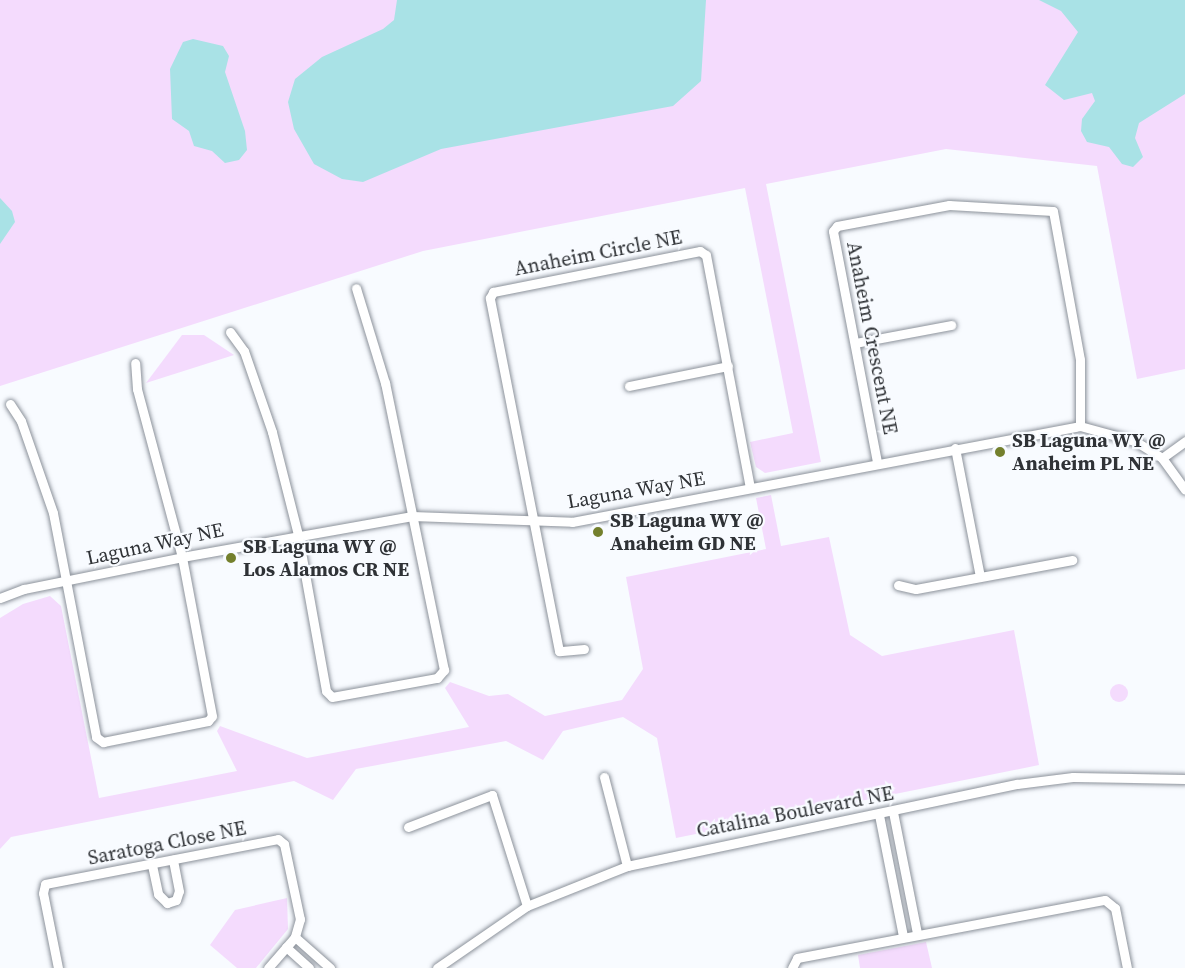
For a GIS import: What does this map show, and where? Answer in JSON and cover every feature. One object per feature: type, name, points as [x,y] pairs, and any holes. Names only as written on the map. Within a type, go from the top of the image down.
[{"type":"street","name":"Anaheim Crescent NE","points":[[877,462],[833,231],[837,226],[949,205],[1053,211],[1080,360],[1080,426]]},
{"type":"street","name":"Anaheim Circle NE","points":[[531,521],[490,298],[493,292],[700,251],[706,255],[750,487]]},
{"type":"street","points":[[230,332],[252,370],[298,535],[326,691],[332,697],[437,678],[444,670],[385,383],[356,288]]},
{"type":"street","points":[[855,343],[951,325]]},
{"type":"street","points":[[10,404],[21,421],[52,513],[68,580],[96,737],[103,742],[208,721],[212,716],[182,557],[137,389],[135,363]]},
{"type":"street","points":[[629,386],[728,366]]},
{"type":"street","name":"Laguna Way NE","points":[[0,598],[68,580],[182,557],[412,516],[531,521],[595,518],[877,462],[1080,426],[1135,441],[1162,458],[1185,490]]},
{"type":"street","points":[[1162,458],[1185,441]]},
{"type":"street","points":[[955,448],[980,577]]},
{"type":"street","points":[[531,521],[559,651],[584,649]]},
{"type":"street","points":[[898,585],[916,589],[1072,560]]},
{"type":"street","points":[[604,777],[627,866]]},
{"type":"street","name":"Catalina Boulevard NE","points":[[437,968],[527,906],[627,866],[879,815],[1017,784],[1073,777],[1185,779]]},
{"type":"street","points":[[408,827],[492,795],[527,906]]},
{"type":"street","points":[[893,812],[917,933]]},
{"type":"street","points":[[879,815],[903,936]]},
{"type":"street","name":"Saratoga Close NE","points":[[58,968],[43,893],[45,884],[278,839],[284,844],[300,920],[295,937]]},
{"type":"street","points":[[152,865],[158,894],[167,903],[177,900],[179,891],[173,860]]},
{"type":"street","points":[[792,968],[796,958],[917,933],[1104,900],[1115,908],[1127,968]]},
{"type":"street","points":[[268,968],[295,937],[330,968]]},
{"type":"street","points":[[286,947],[309,968]]},
{"type":"shaded area","points":[[0,0],[1185,0],[1185,369],[1137,379],[1097,166],[946,149],[766,184],[821,462],[765,473],[756,467],[750,442],[793,433],[745,188],[423,251],[0,386]]},
{"type":"shaded area","points":[[182,335],[204,335],[234,355],[146,383]]},
{"type":"shaded area","points":[[771,495],[781,546],[829,537],[850,635],[882,656],[1014,630],[1039,765],[676,838],[657,738],[623,717],[563,731],[543,760],[506,741],[356,769],[333,800],[294,781],[11,837],[0,849],[0,618],[23,604],[50,596],[61,606],[99,798],[237,771],[217,731],[220,726],[307,758],[469,727],[445,688],[450,682],[489,696],[508,694],[545,716],[622,700],[643,669],[626,577],[766,549],[756,498]]},
{"type":"shaded area","points":[[1115,684],[1123,684],[1128,689],[1126,700],[1115,702],[1110,697],[1110,689]]},
{"type":"shaded area","points":[[287,898],[288,929],[256,968],[237,968],[210,945],[235,910]]},
{"type":"shaded area","points":[[926,942],[932,968],[860,968],[858,955]]},
{"type":"water","points":[[397,0],[706,0],[701,81],[673,106],[441,149],[363,182],[342,179],[314,164],[294,129],[288,102],[295,79],[322,57],[383,29],[394,20]]},
{"type":"water","points":[[1039,0],[1185,0],[1185,94],[1139,123],[1135,138],[1143,157],[1133,167],[1122,164],[1109,147],[1087,142],[1081,131],[1082,119],[1095,101],[1092,93],[1064,100],[1045,85],[1078,32],[1061,11]]},
{"type":"water","points":[[193,39],[223,46],[229,56],[225,72],[245,131],[247,150],[239,160],[225,163],[212,151],[194,146],[189,131],[172,119],[170,69],[183,42]]},
{"type":"water","points":[[0,198],[12,211],[15,222],[0,244]]},
{"type":"place","name":"SB Laguna WY @ Anaheim PL NE","points":[[1000,452]]},
{"type":"place","name":"SB Laguna WY @ Anaheim GD NE","points":[[598,532]]},
{"type":"place","name":"SB Laguna WY @ Los Alamos CR NE","points":[[231,558]]}]
